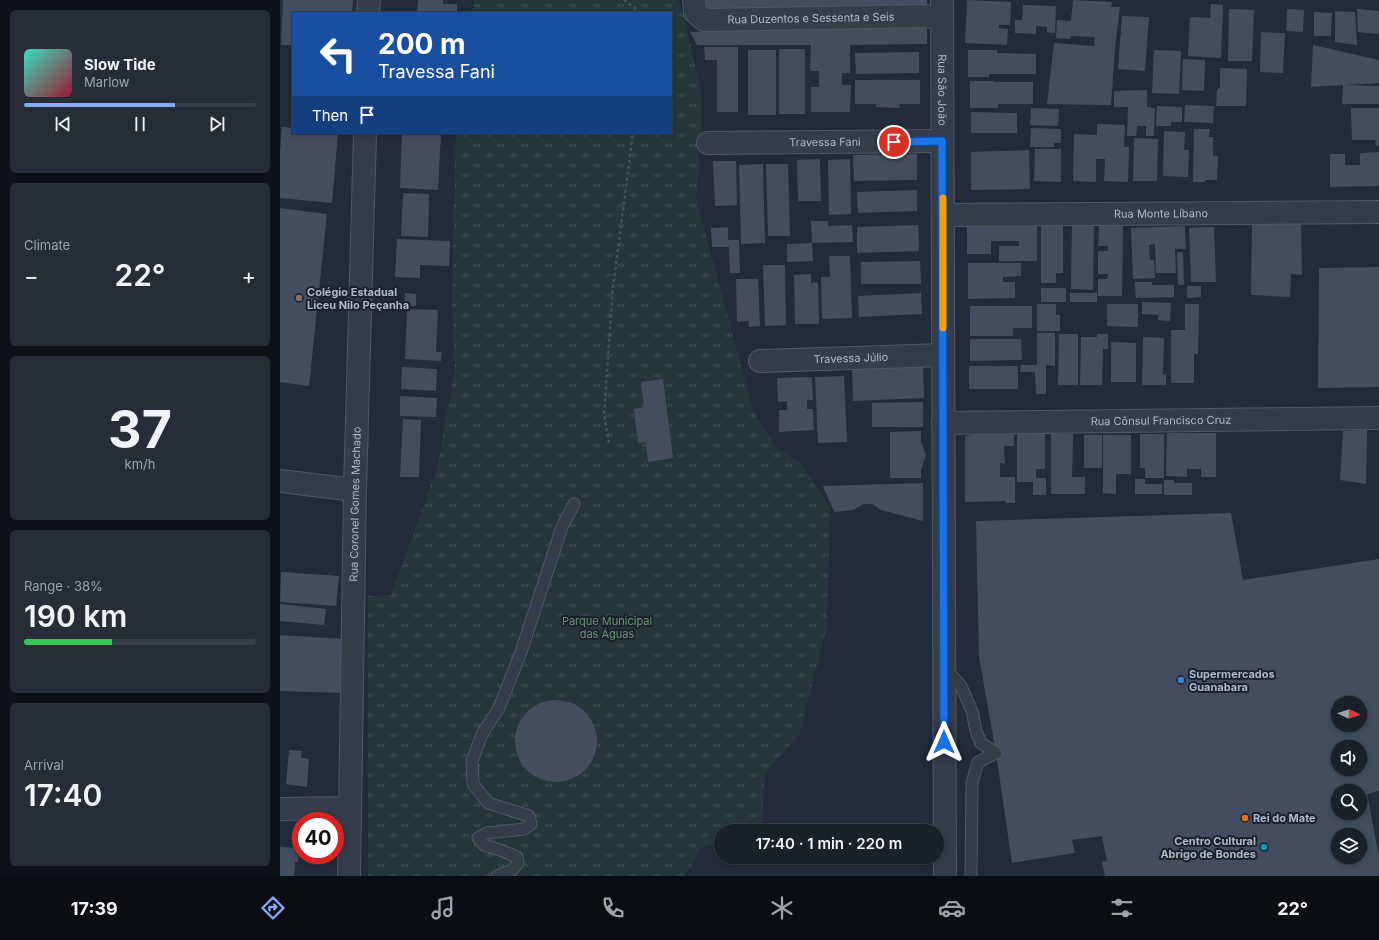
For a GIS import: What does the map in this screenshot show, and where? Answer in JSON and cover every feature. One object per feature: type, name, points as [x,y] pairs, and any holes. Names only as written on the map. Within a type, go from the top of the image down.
[{"type":"street","points":[[368,12],[369,0]]},
{"type":"street","name":"Rua Duzentos e Sessenta e Seis","points":[[694,0],[695,12],[704,20],[927,16],[942,9]]},
{"type":"street","name":"Rua São João","points":[[942,9],[945,876]]},
{"type":"street","name":"Rua Coronel Gomes Machado","points":[[349,876],[355,490],[365,134]]},
{"type":"street","name":"Travessa Fani","points":[[708,143],[942,141]]},
{"type":"street","name":"Rua Monte Líbano","points":[[943,215],[1379,212]]},
{"type":"street","name":"Travessa Júlio","points":[[760,361],[943,355]]},
{"type":"street","name":"Rua Cônsul Francisco Cruz","points":[[943,423],[1379,418]]},
{"type":"street","points":[[280,481],[355,490]]},
{"type":"street","points":[[280,809],[350,808]]},
{"type":"lane","points":[[497,876],[512,870],[518,863],[517,857],[500,850],[484,846],[478,838],[487,833],[524,829],[531,824],[529,816],[488,803],[473,784],[472,761],[482,734],[499,708],[521,652],[562,527],[574,504]]},
{"type":"lane","points":[[944,667],[961,686],[972,711],[976,730],[981,743],[996,752],[978,762],[972,783],[971,876]]},
{"type":"path","points":[[624,0],[636,9],[636,12]]},
{"type":"path","points":[[609,443],[604,414],[613,287],[633,134]]},
{"type":"green space","name":"Parque Municipal das Águas","points":[[474,0],[678,0],[684,15],[701,93],[701,137],[696,198],[753,411],[775,446],[800,463],[830,507],[827,626],[799,735],[765,773],[761,824],[714,824],[714,845],[701,848],[685,876],[368,876],[368,596],[391,595],[437,469],[455,369],[452,304],[456,134],[672,134],[672,12],[473,12]]},
{"type":"building","points":[[283,0],[353,0],[352,12],[292,12],[292,45],[281,45]]},
{"type":"building","points":[[418,0],[443,0],[443,4],[457,4],[457,12],[417,12]]},
{"type":"building","points":[[702,0],[927,0],[927,5],[704,13]]},
{"type":"building","points":[[967,0],[1011,2],[1010,25],[999,25],[999,28],[1008,29],[1007,45],[965,43]]},
{"type":"building","points":[[1073,0],[1112,2],[1111,7],[1120,7],[1115,47],[1111,105],[1047,104],[1054,43],[1094,46],[1095,37],[1071,36],[1070,39],[1056,38],[1057,20],[1071,21]]},
{"type":"building","points":[[1211,4],[1223,5],[1221,58],[1188,56],[1190,17],[1210,18]]},
{"type":"building","points":[[1023,5],[1056,6],[1055,33],[1047,32],[1047,27],[1036,26],[1036,34],[1015,33],[1015,20],[1022,20]]},
{"type":"building","points":[[1229,9],[1254,10],[1252,61],[1228,61]]},
{"type":"building","points":[[1287,9],[1304,10],[1303,32],[1286,31]]},
{"type":"building","points":[[1357,9],[1379,11],[1379,34],[1358,32]]},
{"type":"building","points":[[1335,11],[1355,12],[1357,45],[1335,42]]},
{"type":"building","points":[[1314,12],[1332,13],[1331,36],[1314,36]]},
{"type":"building","points":[[1122,16],[1149,17],[1145,71],[1118,69]]},
{"type":"building","points":[[927,24],[927,44],[850,45],[850,73],[842,73],[842,85],[851,85],[850,112],[811,112],[811,87],[819,87],[819,71],[810,71],[811,45],[697,45],[690,32],[714,31],[714,28]]},
{"type":"building","points":[[1261,32],[1285,33],[1283,73],[1260,72]]},
{"type":"building","points":[[1313,45],[1379,60],[1379,83],[1345,85],[1379,86],[1379,104],[1342,104],[1343,85],[1311,87]]},
{"type":"building","points":[[704,47],[738,47],[738,112],[717,112],[717,60],[705,60]]},
{"type":"building","points":[[779,49],[805,49],[805,114],[779,114]]},
{"type":"building","points":[[748,50],[776,50],[776,115],[748,115]]},
{"type":"building","points":[[968,50],[997,50],[997,53],[1036,54],[1036,74],[989,74],[989,77],[968,77]]},
{"type":"building","points":[[1154,50],[1181,51],[1179,94],[1152,93]]},
{"type":"building","points":[[919,52],[919,73],[856,74],[855,53]]},
{"type":"building","points":[[1183,59],[1205,60],[1204,91],[1182,90]]},
{"type":"building","points":[[1220,68],[1247,69],[1246,106],[1216,106],[1217,90],[1220,87]]},
{"type":"building","points":[[855,80],[920,80],[920,104],[899,104],[900,108],[876,107],[876,104],[855,104]]},
{"type":"building","points":[[970,81],[1033,82],[1033,104],[998,104],[998,108],[970,108]]},
{"type":"building","points":[[1147,90],[1147,107],[1155,108],[1154,136],[1146,136],[1146,126],[1137,126],[1136,136],[1127,136],[1128,107],[1114,107],[1114,91]]},
{"type":"building","points":[[1185,105],[1214,106],[1213,123],[1184,122]]},
{"type":"building","points":[[1157,106],[1182,107],[1182,122],[1171,122],[1171,126],[1156,126]]},
{"type":"building","points":[[1031,108],[1059,109],[1058,126],[1030,125]]},
{"type":"building","points":[[1351,108],[1379,108],[1379,146],[1376,146],[1375,140],[1352,140]]},
{"type":"building","points":[[971,112],[1017,113],[1017,133],[971,133]]},
{"type":"building","points":[[1097,124],[1125,125],[1124,147],[1129,147],[1128,182],[1104,181],[1105,159],[1096,159],[1096,182],[1073,181],[1074,134],[1097,135]]},
{"type":"building","points":[[282,127],[292,128],[292,134],[338,134],[332,203],[280,198],[280,152]]},
{"type":"building","points":[[1031,128],[1061,129],[1061,143],[1054,143],[1054,147],[1030,147]]},
{"type":"building","points":[[1194,129],[1210,129],[1209,137],[1213,137],[1213,156],[1218,156],[1217,180],[1193,182]]},
{"type":"building","points":[[1164,131],[1185,132],[1184,150],[1189,150],[1188,177],[1163,176]]},
{"type":"building","points":[[402,134],[441,134],[438,190],[400,188]]},
{"type":"building","points":[[1134,138],[1158,139],[1157,181],[1133,181]]},
{"type":"building","points":[[1035,149],[1061,149],[1061,182],[1034,181]]},
{"type":"building","points":[[1029,150],[1030,189],[971,190],[971,152]]},
{"type":"building","points":[[1379,152],[1379,186],[1330,187],[1330,154],[1345,154],[1345,165],[1360,165],[1360,153]]},
{"type":"building","points":[[917,154],[917,180],[854,181],[853,155]]},
{"type":"building","points":[[820,159],[821,201],[798,201],[797,160]]},
{"type":"building","points":[[850,159],[851,214],[829,215],[828,160]]},
{"type":"building","points":[[713,161],[736,161],[737,205],[715,206]]},
{"type":"building","points":[[763,164],[765,243],[741,244],[739,165]]},
{"type":"building","points":[[766,164],[788,164],[790,236],[768,236]]},
{"type":"building","points":[[917,190],[917,211],[858,213],[857,192]]},
{"type":"building","points":[[403,193],[429,194],[428,237],[401,236]]},
{"type":"building","name":"Colégio Estadual Liceu Nilo Peçanha","points":[[280,208],[327,214],[309,386],[280,382]]},
{"type":"building","points":[[1037,220],[1037,261],[999,261],[999,246],[1019,246],[1019,241],[991,241],[991,254],[967,254],[967,223]]},
{"type":"building","points":[[811,221],[828,221],[828,226],[852,225],[853,242],[812,243]]},
{"type":"building","points":[[1072,222],[1094,222],[1093,290],[1071,289]]},
{"type":"building","points":[[1301,222],[1302,275],[1291,274],[1290,297],[1251,295],[1252,223]]},
{"type":"building","points":[[918,225],[919,251],[857,253],[857,227]]},
{"type":"building","points":[[1041,225],[1063,225],[1063,273],[1056,273],[1056,283],[1041,283]]},
{"type":"building","points":[[1099,225],[1123,225],[1122,296],[1098,296],[1098,279],[1107,279],[1108,274],[1098,274],[1098,251],[1108,251],[1108,246],[1098,246]]},
{"type":"building","points":[[1185,226],[1186,249],[1175,249],[1176,273],[1156,273],[1155,244],[1149,245],[1150,260],[1154,260],[1155,278],[1133,279],[1131,228]]},
{"type":"building","points":[[728,227],[728,240],[739,240],[740,273],[730,273],[729,247],[712,247],[711,228]]},
{"type":"building","points":[[1214,227],[1216,282],[1191,282],[1189,228]]},
{"type":"building","points":[[397,239],[450,241],[449,266],[420,265],[420,278],[395,277]]},
{"type":"building","points":[[812,243],[813,261],[787,262],[787,244]]},
{"type":"building","points":[[1177,252],[1183,252],[1184,285],[1178,285]]},
{"type":"building","points":[[829,256],[850,256],[852,318],[822,319],[821,277],[830,277]]},
{"type":"building","points":[[920,261],[921,284],[861,284],[861,262]]},
{"type":"building","points":[[968,263],[1021,263],[1021,276],[1003,277],[1003,282],[1015,282],[1015,298],[968,299]]},
{"type":"building","points":[[763,265],[785,265],[786,325],[765,326]]},
{"type":"building","points":[[1379,267],[1379,387],[1318,388],[1319,268]]},
{"type":"building","points":[[811,274],[811,283],[818,282],[819,324],[795,324],[794,275]]},
{"type":"building","points":[[736,279],[758,279],[760,326],[749,327],[748,321],[737,322]]},
{"type":"building","points":[[1135,282],[1152,282],[1152,285],[1174,285],[1174,297],[1136,298]]},
{"type":"building","points":[[1187,286],[1201,286],[1201,297],[1187,298]]},
{"type":"building","points":[[1041,288],[1066,288],[1066,302],[1041,302]]},
{"type":"building","points":[[405,293],[416,294],[416,306],[404,306]]},
{"type":"building","points":[[921,293],[922,314],[859,317],[858,296]]},
{"type":"building","points":[[1070,293],[1097,293],[1097,302],[1070,302]]},
{"type":"building","points":[[1142,302],[1171,303],[1170,321],[1158,320],[1158,315],[1142,314]]},
{"type":"building","points":[[1037,304],[1056,304],[1056,315],[1060,315],[1060,331],[1037,331]]},
{"type":"building","points":[[1107,304],[1138,304],[1138,327],[1107,326]]},
{"type":"building","points":[[1185,304],[1199,304],[1198,354],[1194,354],[1194,383],[1171,383],[1171,330],[1185,330]]},
{"type":"building","points":[[970,306],[1032,306],[1032,328],[1013,328],[1013,336],[970,336]]},
{"type":"building","points":[[407,309],[438,310],[436,352],[442,352],[441,361],[405,359]]},
{"type":"building","points":[[1037,333],[1055,333],[1055,366],[1046,365],[1046,394],[1036,394],[1035,372],[1020,372],[1021,365],[1037,365]]},
{"type":"building","points":[[1059,334],[1078,334],[1078,385],[1058,385]]},
{"type":"building","points":[[1097,334],[1108,334],[1108,349],[1103,349],[1102,385],[1080,385],[1081,337],[1097,337]]},
{"type":"building","points":[[1143,337],[1164,338],[1163,375],[1166,374],[1166,385],[1142,385]]},
{"type":"building","points":[[970,339],[1021,339],[1022,360],[970,361]]},
{"type":"building","points":[[1111,342],[1136,343],[1136,382],[1111,382]]},
{"type":"building","points":[[923,366],[924,398],[853,401],[852,369]]},
{"type":"building","points":[[969,366],[1018,366],[1018,389],[969,389]]},
{"type":"building","points":[[402,367],[437,369],[436,391],[401,389]]},
{"type":"building","points":[[844,376],[847,442],[818,443],[815,377]]},
{"type":"building","points":[[812,377],[813,400],[807,400],[807,409],[813,409],[814,430],[779,432],[779,410],[787,410],[787,401],[778,402],[777,378]]},
{"type":"building","points":[[663,379],[673,458],[648,462],[646,442],[638,443],[634,409],[644,407],[641,382]]},
{"type":"building","points":[[400,396],[437,398],[436,417],[400,416]]},
{"type":"building","points":[[923,402],[923,427],[872,427],[872,403]]},
{"type":"building","points":[[403,419],[421,420],[419,477],[400,477]]},
{"type":"building","points":[[1367,430],[1366,484],[1340,480],[1343,431]]},
{"type":"building","points":[[921,431],[921,442],[926,455],[921,470],[921,478],[890,478],[890,432]]},
{"type":"building","points":[[971,431],[1014,432],[1014,446],[1004,446],[1005,464],[1000,463],[1000,477],[1015,477],[1015,503],[1006,503],[1006,501],[965,502],[965,436],[971,435]]},
{"type":"building","points":[[1017,433],[1045,433],[1045,469],[1036,469],[1036,478],[1046,478],[1046,495],[1033,495],[1033,482],[1017,482]]},
{"type":"building","points":[[1167,433],[1216,433],[1216,477],[1201,477],[1201,469],[1187,469],[1187,477],[1166,476]]},
{"type":"building","points":[[1051,434],[1073,434],[1072,477],[1085,477],[1085,494],[1051,494]]},
{"type":"building","points":[[1140,434],[1164,434],[1164,478],[1145,478],[1145,468],[1140,468]]},
{"type":"building","points":[[1084,435],[1102,435],[1102,468],[1084,468]]},
{"type":"building","points":[[1103,435],[1131,435],[1131,474],[1116,474],[1116,494],[1103,493]]},
{"type":"building","points":[[1135,479],[1145,479],[1145,484],[1162,484],[1162,494],[1135,494]]},
{"type":"building","points":[[1164,480],[1174,480],[1174,483],[1192,483],[1192,495],[1164,495]]},
{"type":"building","points":[[923,483],[923,521],[881,510],[872,504],[864,504],[853,510],[834,512],[823,486]]},
{"type":"building","name":"Supermercados Guanabara","points":[[1231,513],[1243,580],[1379,559],[1379,791],[1367,794],[1379,856],[1379,876],[1105,876],[1102,862],[1107,861],[1102,836],[1072,840],[1075,853],[1012,863],[996,753],[979,657],[976,521]]},
{"type":"building","points":[[281,572],[339,576],[336,606],[280,602]]},
{"type":"building","points":[[280,604],[326,609],[324,625],[280,621]]},
{"type":"building","points":[[280,635],[344,639],[341,693],[280,691]]},
{"type":"building","points":[[556,700],[572,703],[585,712],[594,725],[597,741],[594,757],[585,770],[572,779],[556,782],[540,779],[527,770],[518,757],[515,741],[518,725],[527,712],[540,703]]},
{"type":"building","points":[[289,750],[302,751],[301,758],[309,759],[307,787],[286,784]]},
{"type":"building","points":[[280,847],[292,848],[292,864],[295,864],[294,876],[280,876]]},
{"type":"slow traffic","points":[[943,198],[943,328]]},
{"type":"place","name":"Colégio Estadual Liceu Nilo Peçanha","points":[[299,298]]},
{"type":"place","name":"Supermercados Guanabara","points":[[1181,680]]},
{"type":"place","name":"Rei do Mate","points":[[1245,818]]},
{"type":"place","name":"Centro Cultural Abrigo de Bondes","points":[[1264,847]]},
{"type":"route","points":[[894,142],[942,141],[944,742]]}]
